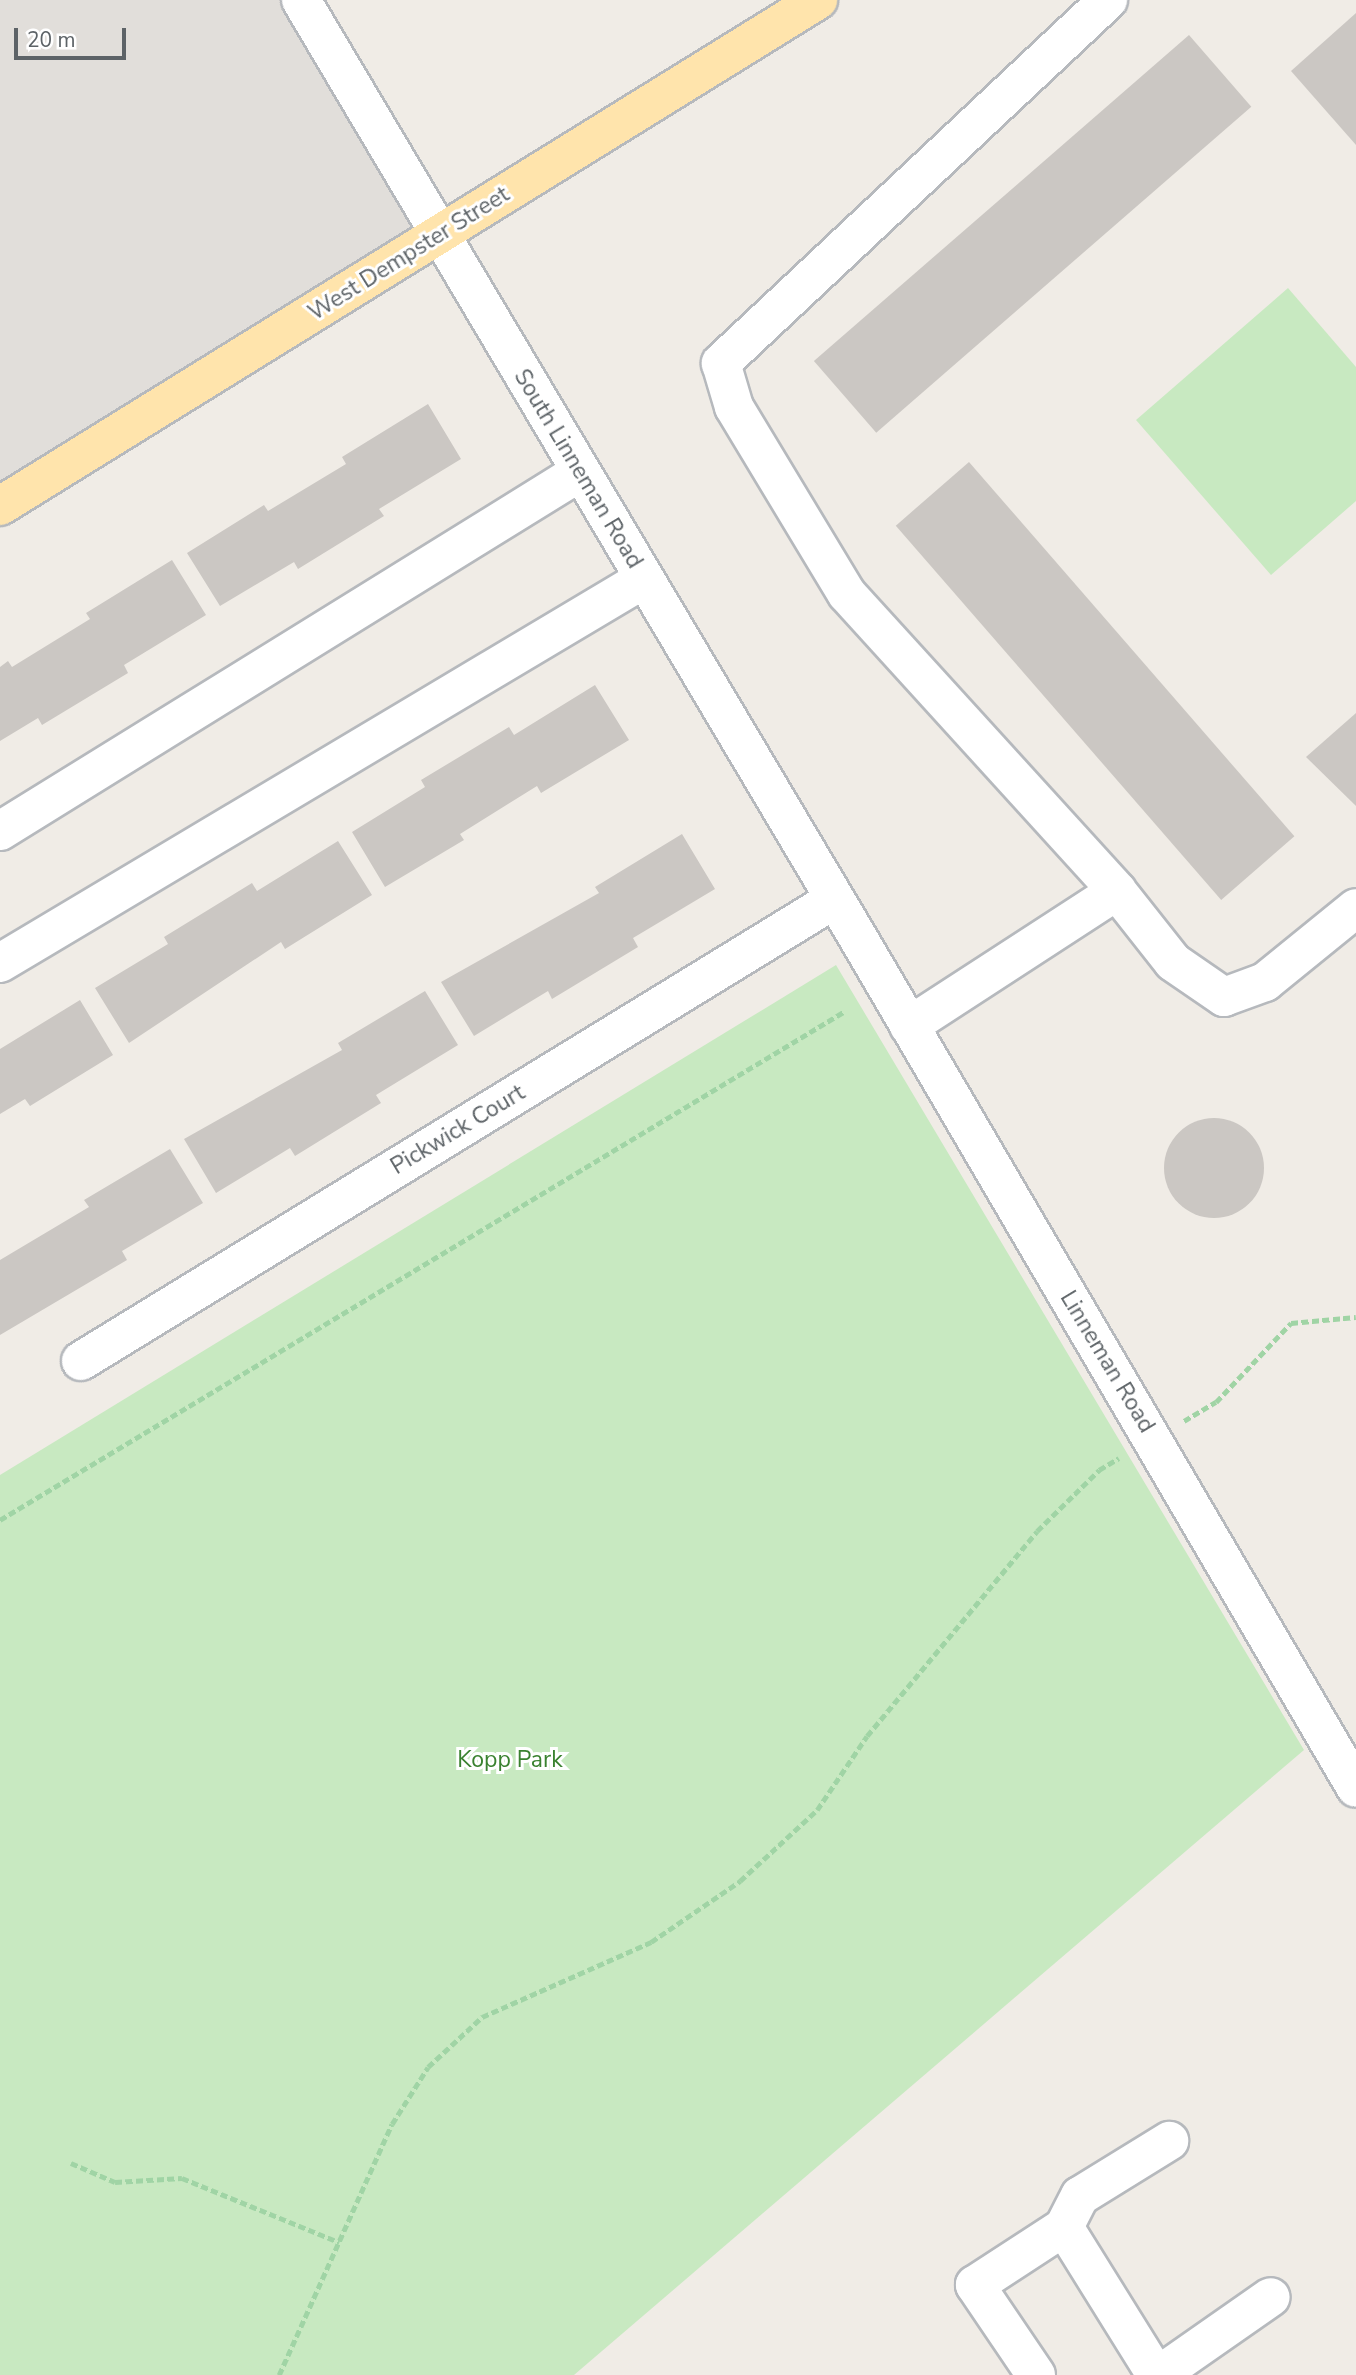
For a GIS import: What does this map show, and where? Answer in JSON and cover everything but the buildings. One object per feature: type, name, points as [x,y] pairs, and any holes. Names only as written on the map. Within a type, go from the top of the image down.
[{"type":"main road","name":"West Dempster Street","points":[[0,506],[818,0]]},
{"type":"street","name":"South Linneman Road","points":[[301,0],[858,936]]},
{"type":"street","points":[[1108,0],[721,363],[734,407],[847,594],[1117,891],[1173,962],[1224,996],[1265,982],[1356,908]]},
{"type":"street","points":[[0,831],[580,472]]},
{"type":"street","points":[[0,963],[644,579]]},
{"type":"street","points":[[909,1026],[1117,891]]},
{"type":"street","name":"Pickwick Court","points":[[80,1361],[835,899]]},
{"type":"street","name":"Linneman Road","points":[[858,936],[1356,1788]]},
{"type":"street","points":[[1036,2375],[975,2285],[1064,2227],[1080,2196],[1169,2141]]},
{"type":"street","points":[[1064,2227],[1158,2375],[1271,2297]]},
{"type":"path","points":[[0,1520],[845,1011]]},
{"type":"path","points":[[1178,1424],[1216,1402],[1290,1323],[1356,1317]]},
{"type":"path","points":[[279,2375],[391,2124],[428,2067],[482,2017],[651,1942],[740,1881],[817,1810],[867,1736],[1037,1531],[1099,1470],[1125,1455]]},
{"type":"path","points":[[71,2163],[115,2182],[182,2178],[339,2242]]},
{"type":"shaded area","points":[[0,0],[281,0],[418,232],[0,490]]},
{"type":"green space","points":[[1288,288],[1356,367],[1356,501],[1271,575],[1136,420]]},
{"type":"green space","name":"Kopp Park","points":[[836,965],[1304,1750],[574,2375],[0,2375],[0,1475]]}]
